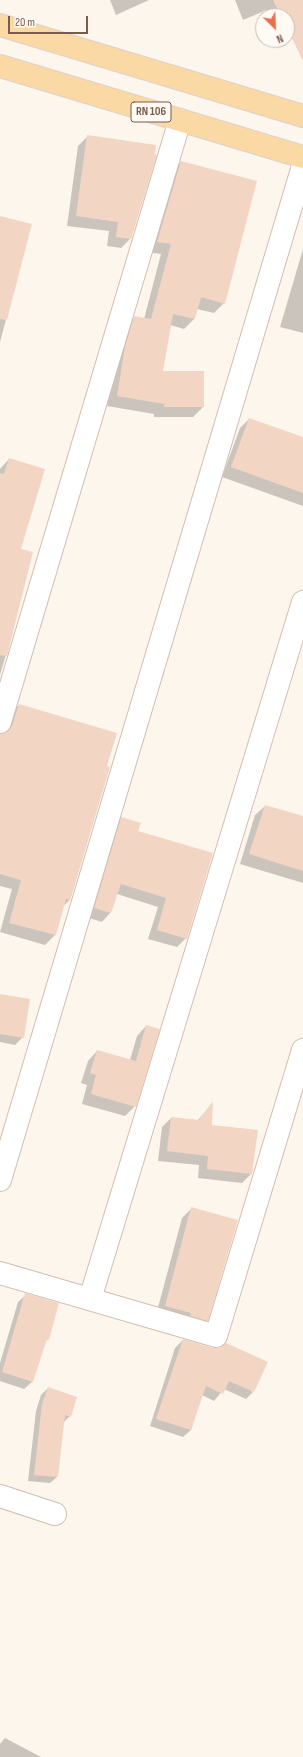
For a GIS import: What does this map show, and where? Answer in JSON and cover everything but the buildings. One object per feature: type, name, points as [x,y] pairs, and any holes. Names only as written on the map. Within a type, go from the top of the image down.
[{"type":"main road","points":[[0,25],[303,116]]},
{"type":"main road","name":"RN 106","points":[[0,66],[303,157]]},
{"type":"street","points":[[0,722],[180,120]]},
{"type":"street","points":[[0,1180],[303,166]]},
{"type":"street","points":[[90,1299],[298,636],[303,602]]},
{"type":"street","points":[[0,1273],[216,1336],[303,1050]]},
{"type":"street","points":[[0,1496],[55,1514]]}]
